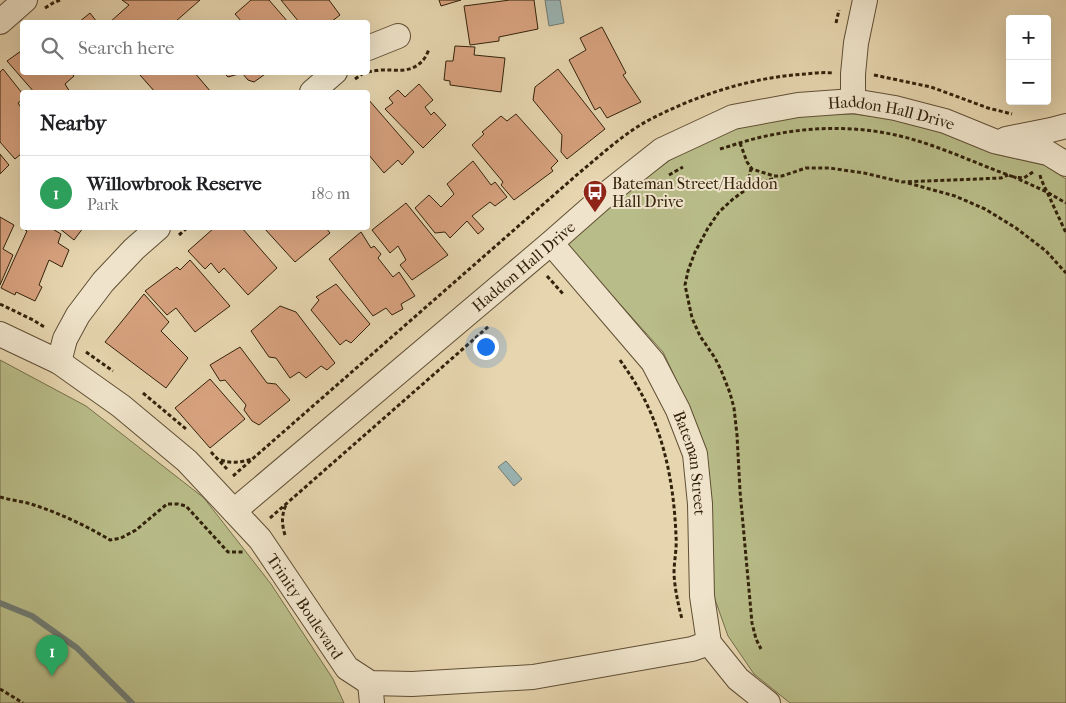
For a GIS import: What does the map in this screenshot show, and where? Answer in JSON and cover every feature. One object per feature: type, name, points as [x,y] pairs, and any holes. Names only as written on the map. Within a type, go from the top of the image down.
[{"type":"street","points":[[0,22],[25,0]]},
{"type":"street","points":[[853,101],[856,43],[865,0]]},
{"type":"street","points":[[370,47],[398,36]]},
{"type":"street","points":[[314,90],[332,75]]},
{"type":"street","name":"Haddon Hall Drive","points":[[234,511],[558,251],[608,192],[662,150],[733,117],[798,105],[853,101],[895,108],[945,121],[994,141],[1048,153],[1066,164]]},
{"type":"street","points":[[994,141],[1066,126]]},
{"type":"street","points":[[59,362],[65,339],[78,315],[103,282],[134,249],[156,230]]},
{"type":"street","name":"Bateman Street","points":[[558,251],[654,362],[678,410],[695,454],[700,504],[702,646]]},
{"type":"street","name":"Trinity Boulevard","points":[[0,334],[59,362],[121,406],[187,461],[234,511],[265,529],[347,668],[371,693],[412,684],[533,677],[702,646]]},
{"type":"street","points":[[702,646],[768,703]]},
{"type":"path","points":[[370,72],[408,70],[417,66],[430,49]]},
{"type":"path","points":[[720,149],[773,134],[812,129],[850,129],[885,132],[918,141],[1014,177],[1048,192],[1066,203]]},
{"type":"path","points":[[740,143],[747,162],[751,167],[762,173],[782,176]]},
{"type":"path","points":[[662,179],[685,166]]},
{"type":"path","points":[[744,191],[751,167]]},
{"type":"path","points":[[761,649],[752,623],[734,408],[721,370],[700,336],[692,318],[685,285],[695,252],[719,212],[733,199],[754,185],[806,168],[829,168],[864,173],[955,196],[985,209],[1016,228],[1046,251],[1066,273]]},
{"type":"path","points":[[1014,177],[1024,178],[1036,170]]},
{"type":"path","points":[[902,182],[1001,178],[1008,175]]},
{"type":"path","points":[[558,251],[546,277],[565,296]]},
{"type":"path","points":[[0,497],[30,504],[61,516],[89,528],[110,540],[121,538],[136,530],[167,504],[178,504],[186,506],[228,552],[243,552],[289,500],[495,322]]},
{"type":"path","points":[[620,359],[638,386],[656,423],[668,462],[674,503],[676,596],[681,619],[702,646]]},
{"type":"path","points":[[218,459],[234,462],[253,458]]},
{"type":"path","points":[[285,537],[282,517],[289,500]]},
{"type":"path","points":[[0,689],[23,703]]},
{"type":"green space","points":[[854,114],[901,120],[949,134],[995,154],[1044,165],[1066,179],[1066,703],[790,703],[754,674],[728,636],[713,594],[707,457],[691,411],[663,352],[566,244],[622,196],[670,160],[737,126],[807,115]]},
{"type":"green space","points":[[0,360],[86,406],[204,498],[271,584],[333,679],[344,703],[0,703]]},
{"type":"water","points":[[545,0],[560,0],[564,23],[549,26]]},
{"type":"water","points":[[506,461],[522,479],[514,486],[498,467]]},
{"type":"building","points":[[122,0],[200,0],[177,20],[112,20],[129,5]]},
{"type":"building","points":[[251,0],[269,0],[286,20],[240,20],[235,14]]},
{"type":"building","points":[[281,0],[329,0],[340,15],[334,20],[297,20]]},
{"type":"building","points":[[439,0],[461,0],[441,6]]},
{"type":"building","points":[[510,0],[534,0],[538,29],[499,37],[499,41],[470,45],[464,6]]},
{"type":"building","points":[[90,13],[95,20],[81,20]]},
{"type":"building","points":[[602,27],[626,73],[623,75],[641,102],[607,118],[600,107],[595,110],[569,60],[586,50],[580,38]]},
{"type":"building","points":[[455,46],[475,47],[474,55],[505,58],[501,92],[450,85],[450,81],[444,80],[446,61],[453,61]]},
{"type":"building","points":[[20,52],[20,75],[74,76],[65,84],[69,90],[32,90],[7,61]]},
{"type":"building","points":[[3,69],[20,90],[20,102],[18,103],[20,106],[20,155],[15,159],[0,142],[0,72]]},
{"type":"building","points":[[558,69],[605,129],[567,159],[561,152],[562,135],[533,100],[535,87]]},
{"type":"building","points":[[140,75],[197,75],[209,90],[153,90]]},
{"type":"building","points":[[244,75],[264,75],[254,82],[248,80]]},
{"type":"building","points":[[419,84],[433,100],[425,107],[431,115],[434,112],[446,125],[423,148],[385,109],[393,103],[389,98],[398,90],[405,97]]},
{"type":"building","points":[[370,101],[414,152],[402,165],[398,160],[384,173],[370,156]]},
{"type":"building","points":[[516,114],[558,161],[551,168],[553,171],[514,200],[501,185],[503,182],[472,145],[484,134],[482,132],[501,116],[507,121]]},
{"type":"building","points":[[0,154],[9,165],[0,174]]},
{"type":"building","points":[[473,161],[491,185],[495,182],[507,197],[495,206],[490,202],[472,216],[484,229],[478,234],[467,221],[450,238],[445,232],[435,233],[415,208],[429,195],[441,207],[454,194],[447,184]]},
{"type":"building","points":[[406,203],[448,255],[412,280],[400,265],[406,260],[398,246],[390,253],[372,230]]},
{"type":"building","points":[[0,217],[14,225],[3,249],[13,255],[0,285]]},
{"type":"building","points":[[25,230],[54,230],[61,234],[58,243],[69,250],[62,267],[49,260],[39,285],[42,287],[35,301],[16,292],[15,295],[1,288],[27,231]]},
{"type":"building","points":[[62,230],[82,230],[74,240]]},
{"type":"building","points":[[212,230],[244,230],[277,268],[248,295],[224,268],[219,273],[211,263],[205,269],[188,251]]},
{"type":"building","points":[[266,230],[328,230],[330,233],[295,262]]},
{"type":"building","points":[[361,232],[371,248],[374,246],[381,254],[378,258],[393,277],[399,272],[415,296],[401,304],[403,309],[392,315],[386,308],[373,316],[329,259]]},
{"type":"building","points":[[190,260],[230,306],[195,332],[176,308],[167,315],[145,291],[177,267],[180,270]]},
{"type":"building","points":[[336,284],[370,324],[351,343],[346,340],[340,345],[311,310],[319,300],[316,297]]},
{"type":"building","points":[[144,294],[169,322],[161,331],[188,358],[166,388],[105,342]]},
{"type":"building","points":[[280,306],[296,312],[335,363],[327,370],[321,366],[306,378],[299,372],[290,378],[276,358],[269,357],[251,331]]},
{"type":"building","points":[[240,347],[267,383],[276,384],[290,400],[259,425],[252,421],[244,410],[246,405],[225,380],[220,381],[210,365]]},
{"type":"building","points":[[210,379],[245,419],[210,448],[175,408]]},
{"type":"waterway","points":[[0,603],[32,616],[77,648],[132,703]]},
{"type":"place","name":"Bateman Street/Haddon Hall Drive","points":[[595,213]]},
{"type":"place","name":"Willowbrook Reserve","points":[[52,676]]}]
